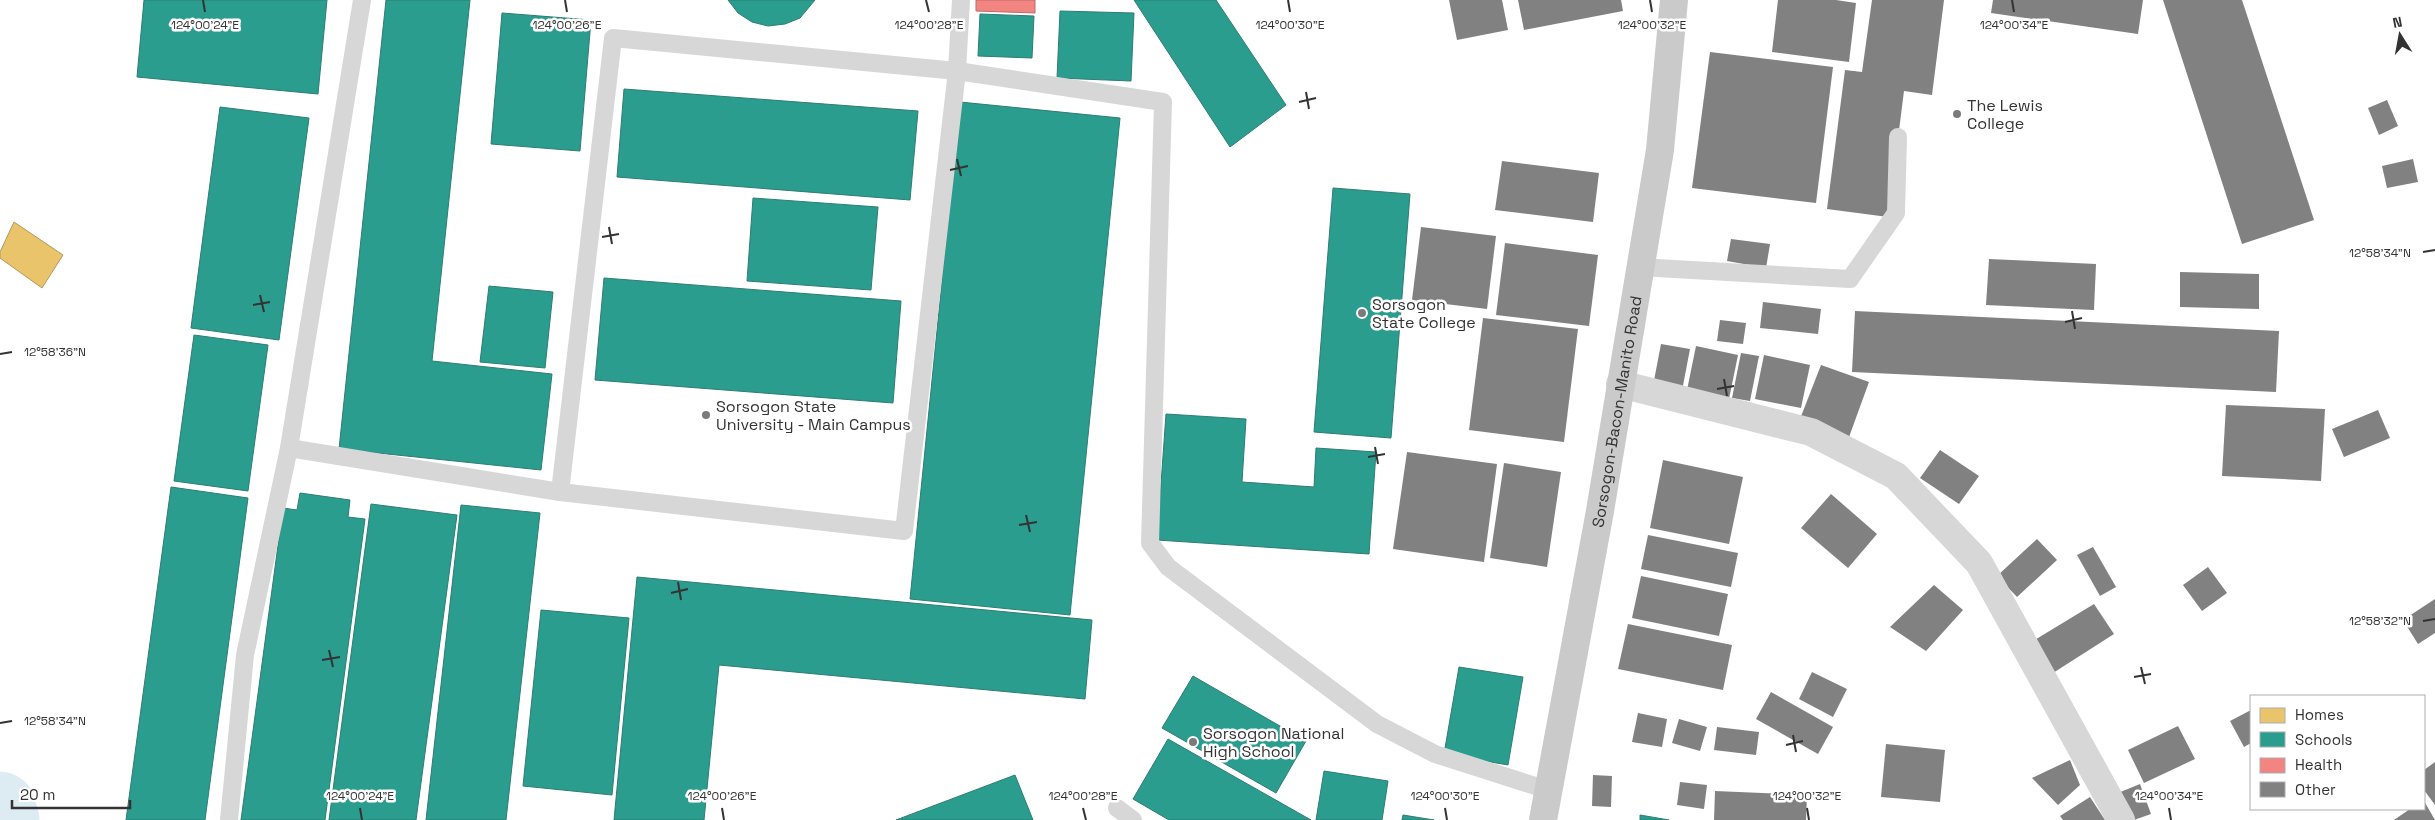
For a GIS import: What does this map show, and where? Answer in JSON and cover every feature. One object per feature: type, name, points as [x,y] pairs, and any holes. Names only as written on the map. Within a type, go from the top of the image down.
[{"type":"main road","name":"Sorsogon-Bacon-Manito Road","points":[[1543,820],[1600,511],[1639,267],[1660,150],[1674,0]]},
{"type":"street","points":[[1620,384],[1811,432],[1896,476],[1980,564],[2121,820]]},
{"type":"lane","points":[[229,820],[245,655],[289,448],[362,0]]},
{"type":"lane","points":[[289,448],[560,492],[904,532],[956,70],[961,0]]},
{"type":"lane","points":[[560,492],[614,38],[956,70],[1162,102],[1150,543],[1168,567],[1377,724],[1435,754],[1548,790]]},
{"type":"lane","points":[[1639,267],[1850,279],[1896,213],[1898,137]]},
{"type":"lane","points":[[1118,808],[1133,820]]},
{"type":"building: Homes","points":[[14,222],[63,255],[42,288],[0,258],[0,252]]},
{"type":"building: Schools","points":[[144,0],[327,0],[318,94],[137,77]]},
{"type":"building: Schools","points":[[386,0],[470,0],[432,361],[552,374],[541,470],[339,449]]},
{"type":"building: Schools","points":[[728,0],[815,0],[800,18],[785,24],[768,26],[752,22],[738,13]]},
{"type":"building: Schools","points":[[1134,0],[1216,0],[1286,105],[1230,147]]},
{"type":"building: Schools","points":[[1060,11],[1134,13],[1131,81],[1057,78]]},
{"type":"building: Schools","points":[[502,13],[591,20],[580,151],[491,144]]},
{"type":"building: Schools","points":[[980,14],[1034,16],[1032,58],[978,56]]},
{"type":"building: Schools","points":[[624,89],[918,111],[910,200],[617,177]]},
{"type":"building: Schools","points":[[960,102],[1120,118],[1070,615],[910,599]]},
{"type":"building: Schools","points":[[220,107],[309,118],[279,340],[191,328]]},
{"type":"building: Schools","name":"Sorsogon State College","points":[[1333,188],[1410,194],[1391,438],[1314,432]]},
{"type":"building: Schools","points":[[753,198],[878,207],[871,290],[747,281]]},
{"type":"building: Schools","points":[[604,278],[901,301],[893,403],[595,380]]},
{"type":"building: Schools","points":[[489,286],[553,292],[545,368],[480,362]]},
{"type":"building: Schools","points":[[194,335],[268,345],[248,491],[174,481]]},
{"type":"building: Schools","points":[[1166,414],[1246,419],[1242,482],[1314,487],[1316,448],[1376,452],[1369,554],[1157,540]]},
{"type":"building: Schools","points":[[171,487],[248,498],[205,820],[126,820]]},
{"type":"building: Schools","points":[[300,493],[350,500],[348,517],[365,519],[325,820],[241,820],[283,508],[297,510]]},
{"type":"building: Schools","points":[[371,504],[457,515],[416,820],[329,820]]},
{"type":"building: Schools","points":[[461,505],[540,513],[506,820],[426,820]]},
{"type":"building: Schools","points":[[637,577],[1092,620],[1085,699],[719,665],[704,820],[614,820]]},
{"type":"building: Schools","points":[[541,610],[629,618],[612,795],[523,786]]},
{"type":"building: Schools","points":[[1459,667],[1523,677],[1508,765],[1444,754]]},
{"type":"building: Schools","points":[[1193,676],[1306,741],[1276,793],[1162,728]]},
{"type":"building: Schools","points":[[1168,739],[1311,820],[1169,820],[1133,799]]},
{"type":"building: Schools","points":[[1324,771],[1388,781],[1382,820],[1316,820]]},
{"type":"building: Schools","points":[[1015,775],[1033,820],[896,820]]},
{"type":"building: Schools","points":[[1403,815],[1434,820],[1402,820]]},
{"type":"building: Schools","points":[[1640,815],[1669,820],[1640,820]]},
{"type":"building: Health","points":[[976,0],[1035,0],[1035,13],[976,11]]},
{"type":"building: Other","points":[[1449,0],[1502,0],[1508,30],[1457,40]]},
{"type":"building: Other","points":[[1518,0],[1621,0],[1623,11],[1524,30]]},
{"type":"building: Other","points":[[1778,0],[1836,0],[1856,3],[1849,62],[1772,52]]},
{"type":"building: Other","points":[[1872,0],[1944,0],[1932,95],[1904,91],[1888,217],[1827,209],[1845,70],[1862,72]]},
{"type":"building: Other","points":[[1993,0],[2143,0],[2138,34],[1991,13]]},
{"type":"building: Other","points":[[2163,0],[2242,0],[2314,220],[2242,244]]},
{"type":"building: Other","points":[[1710,52],[1833,67],[1816,203],[1692,188]]},
{"type":"building: Other","points":[[2387,100],[2398,126],[2379,135],[2368,108]]},
{"type":"building: Other","points":[[2413,159],[2418,182],[2387,188],[2382,166]]},
{"type":"building: Other","points":[[1502,161],[1599,173],[1593,222],[1495,210]]},
{"type":"building: Other","points":[[1421,227],[1496,236],[1487,309],[1412,300]]},
{"type":"building: Other","points":[[1731,239],[1770,244],[1766,268],[1727,261]]},
{"type":"building: Other","points":[[1505,243],[1598,255],[1589,326],[1496,315]]},
{"type":"building: Other","points":[[1989,259],[2096,264],[2094,310],[1986,305]]},
{"type":"building: Other","points":[[2180,272],[2259,274],[2259,309],[2180,307]]},
{"type":"building: Other","points":[[1763,302],[1821,309],[1818,334],[1760,328]]},
{"type":"building: Other","points":[[1855,311],[2279,331],[2276,392],[1852,372]]},
{"type":"building: Other","points":[[1483,318],[1578,329],[1564,442],[1469,430]]},
{"type":"building: Other","points":[[1720,320],[1746,323],[1743,344],[1717,341]]},
{"type":"building: Other","points":[[1661,344],[1690,349],[1681,396],[1652,391]]},
{"type":"building: Other","points":[[1696,346],[1738,355],[1728,404],[1686,395]]},
{"type":"building: Other","points":[[1741,353],[1759,356],[1750,401],[1732,398]]},
{"type":"building: Other","points":[[1764,355],[1810,365],[1801,408],[1755,399]]},
{"type":"building: Other","points":[[1821,365],[1869,382],[1849,437],[1800,419]]},
{"type":"building: Other","points":[[2226,405],[2325,409],[2321,481],[2222,476]]},
{"type":"building: Other","points":[[2378,410],[2390,438],[2344,457],[2332,429]]},
{"type":"building: Other","points":[[1940,450],[1979,476],[1959,504],[1920,478]]},
{"type":"building: Other","points":[[1407,452],[1497,464],[1484,562],[1393,549]]},
{"type":"building: Other","points":[[1663,460],[1743,477],[1729,544],[1650,528]]},
{"type":"building: Other","points":[[1504,463],[1561,472],[1547,567],[1490,558]]},
{"type":"building: Other","points":[[1831,494],[1877,534],[1848,568],[1801,528]]},
{"type":"building: Other","points":[[1648,535],[1738,553],[1731,587],[1641,569]]},
{"type":"building: Other","points":[[2037,539],[2057,560],[2017,597],[1997,576]]},
{"type":"building: Other","points":[[2093,547],[2116,587],[2100,596],[2077,555]]},
{"type":"building: Other","points":[[2208,567],[2227,593],[2202,611],[2183,585]]},
{"type":"building: Other","points":[[1641,576],[1728,594],[1719,636],[1632,618]]},
{"type":"building: Other","points":[[1934,585],[1963,610],[1926,651],[1890,627]]},
{"type":"building: Other","points":[[2435,599],[2435,633],[2418,644],[2403,620]]},
{"type":"building: Other","points":[[2094,604],[2114,634],[2053,673],[2033,641]]},
{"type":"building: Other","points":[[1628,624],[1732,645],[1723,690],[1618,669]]},
{"type":"building: Other","points":[[1812,672],[1847,689],[1833,717],[1799,699]]},
{"type":"building: Other","points":[[1771,692],[1833,727],[1818,754],[1756,719]]},
{"type":"building: Other","points":[[2250,711],[2250,744],[2244,747],[2230,721]]},
{"type":"building: Other","points":[[1638,713],[1667,719],[1662,747],[1632,742]]},
{"type":"building: Other","points":[[1679,719],[1707,727],[1700,751],[1672,743]]},
{"type":"building: Other","points":[[2178,726],[2195,759],[2144,783],[2128,750]]},
{"type":"building: Other","points":[[1717,727],[1759,732],[1756,755],[1714,750]]},
{"type":"building: Other","points":[[1886,744],[1945,750],[1940,802],[1881,797]]},
{"type":"building: Other","points":[[2070,760],[2080,785],[2058,805],[2032,778]]},
{"type":"building: Other","points":[[2435,762],[2435,805],[2425,791],[2425,769]]},
{"type":"building: Other","points":[[1593,775],[1612,776],[1611,807],[1592,806]]},
{"type":"building: Other","points":[[1680,782],[1707,785],[1704,809],[1677,805]]},
{"type":"building: Other","points":[[2140,784],[2151,814],[2134,820],[2118,793]]},
{"type":"building: Other","points":[[1715,791],[1807,795],[1806,820],[1714,820]]},
{"type":"building: Other","points":[[2090,797],[2105,820],[2063,820],[2060,816]]},
{"type":"building: Other","points":[[2425,803],[2435,820],[2394,820],[2409,810],[2425,810]]},
{"type":"waterway","points":[[0,807],[4,820]]},
{"type":"place","name":"The Lewis College","points":[[1957,114]]},
{"type":"place","name":"Sorsogon State College","points":[[1362,313]]},
{"type":"place","name":"Sorsogon State University - Main Campus","points":[[706,415]]},
{"type":"place","name":"Sorsogon National High School","points":[[1193,742]]}]
